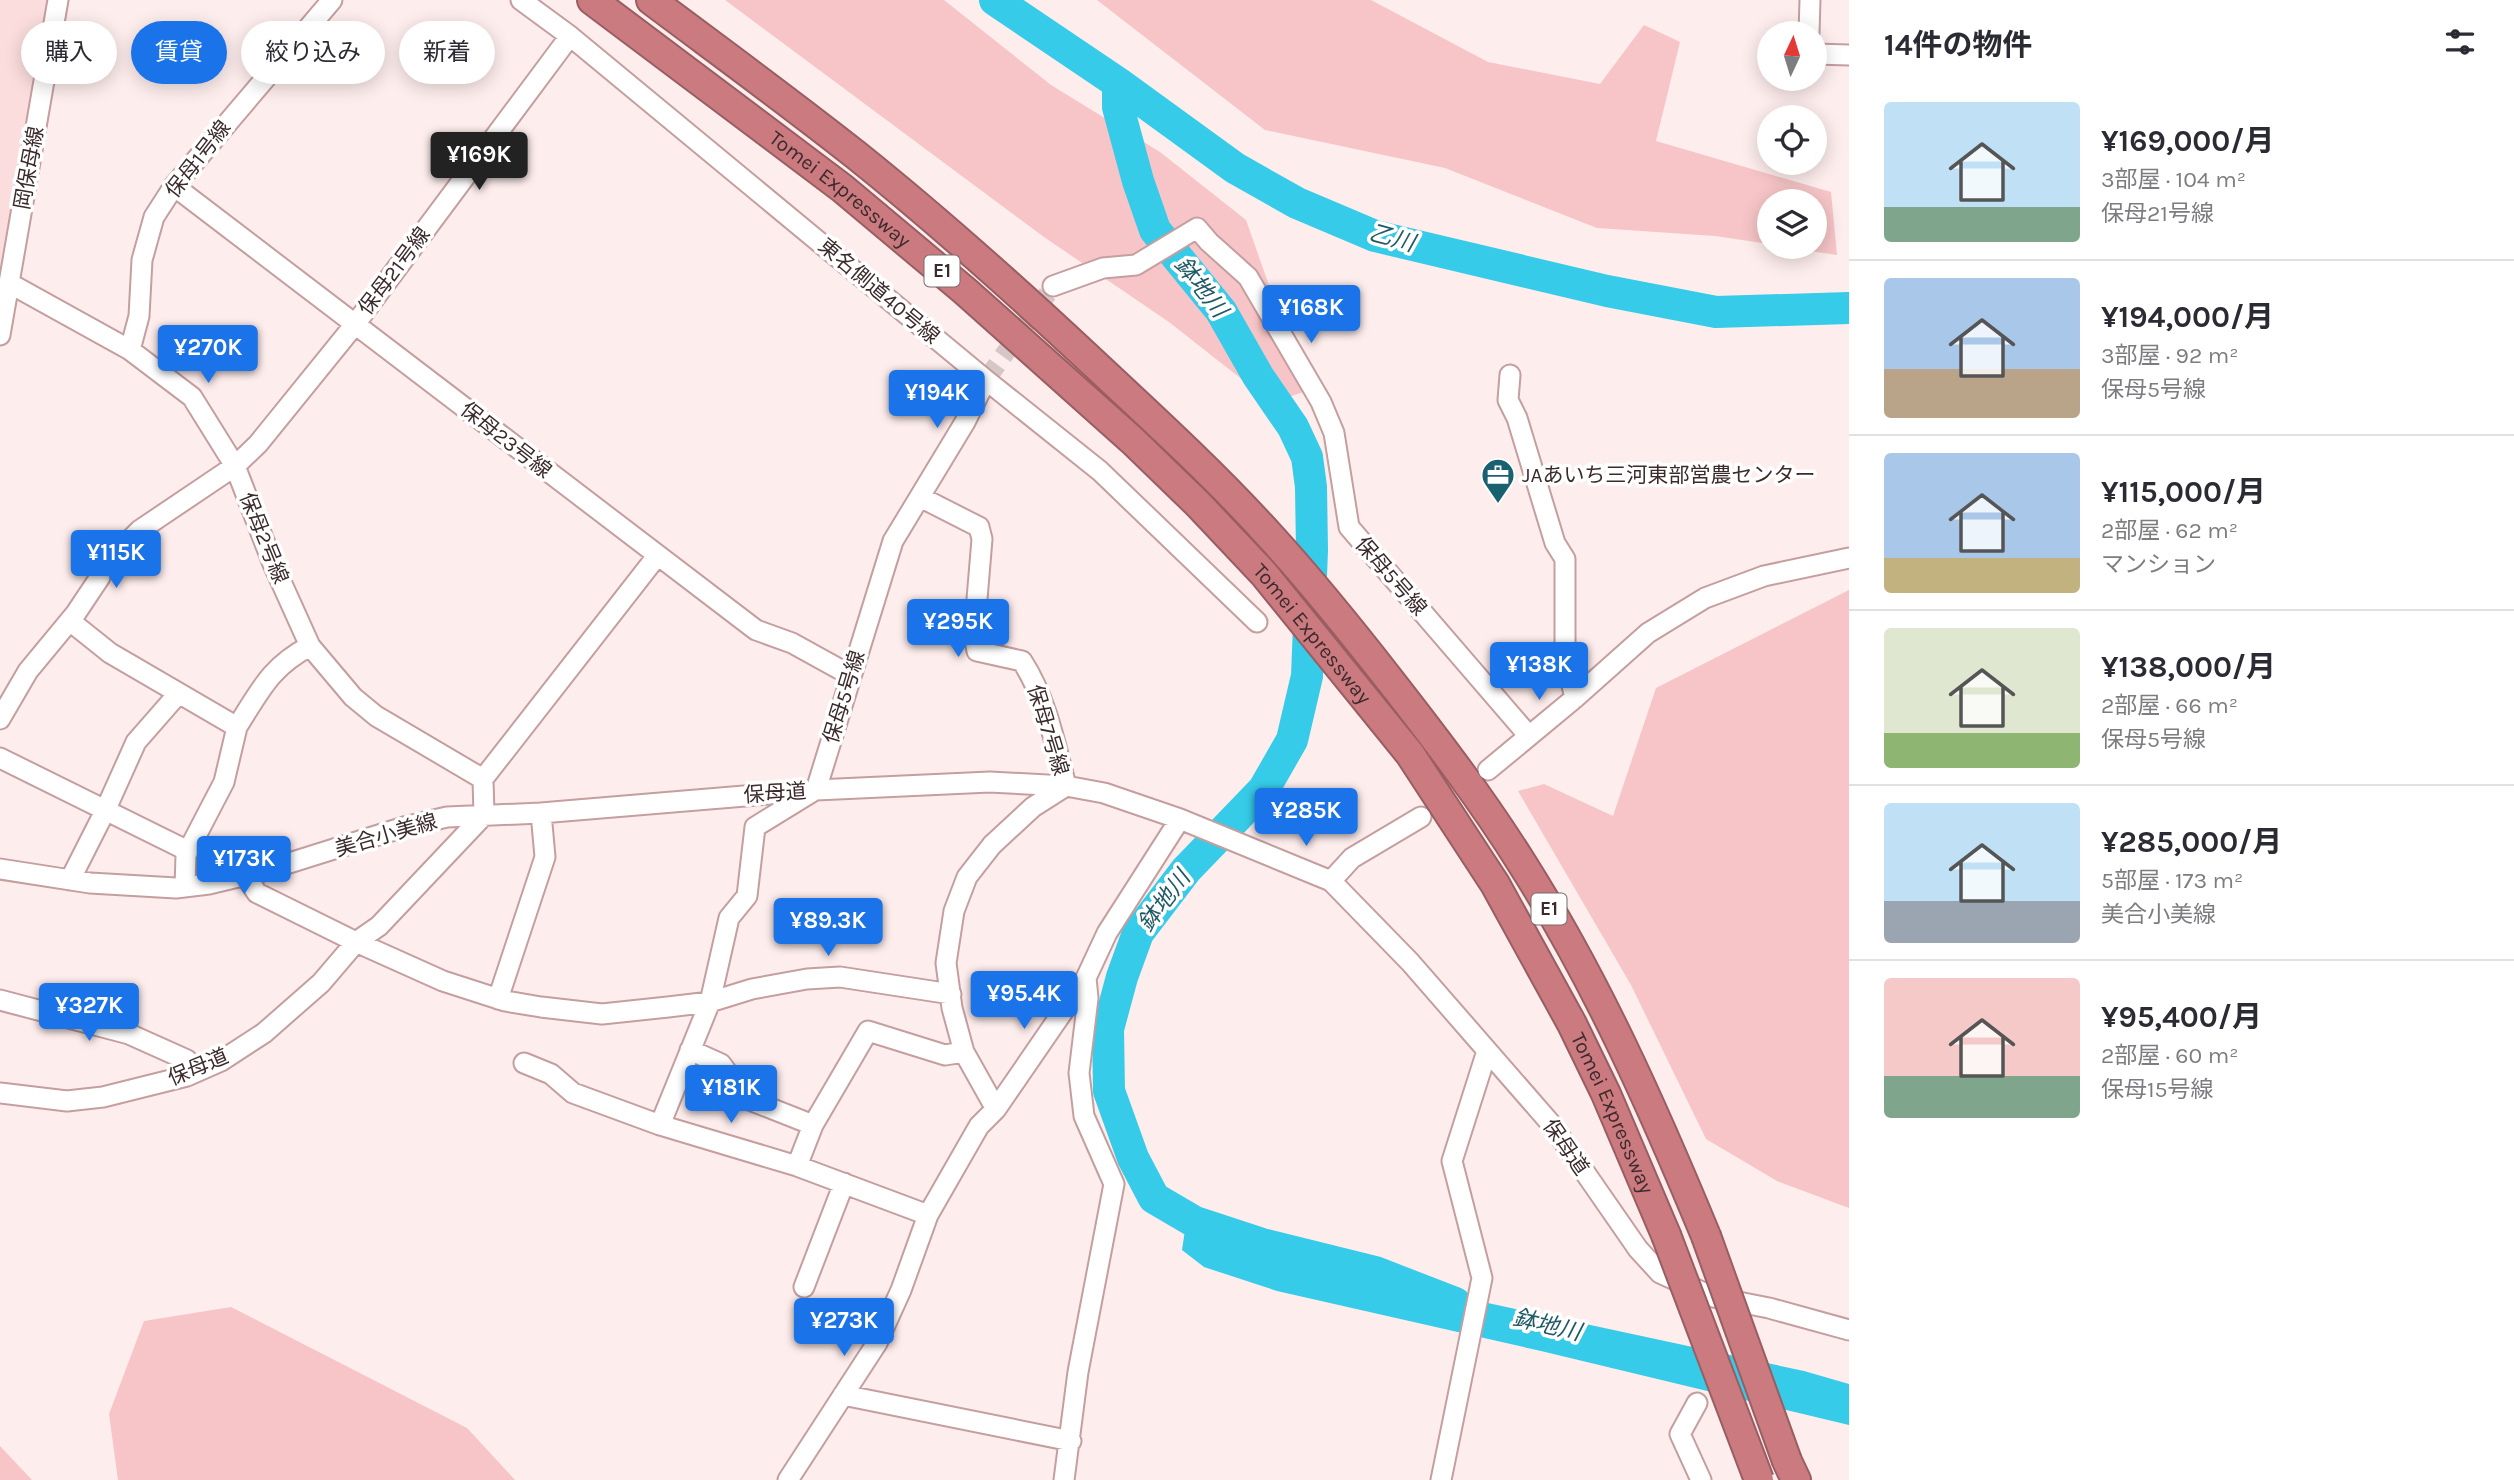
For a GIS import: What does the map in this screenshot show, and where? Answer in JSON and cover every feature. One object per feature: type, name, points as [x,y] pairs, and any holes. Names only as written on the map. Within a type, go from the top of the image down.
[{"type":"highway","name":"Tomei Expressway","points":[[592,0],[842,188],[965,291],[1133,441],[1198,504],[1264,574],[1331,655],[1409,754],[1495,884],[1572,1024],[1606,1094],[1666,1235],[1759,1480]]},
{"type":"highway","name":"Tomei Expressway","points":[[651,0],[855,155],[982,259],[1173,437],[1269,535],[1337,614],[1433,737],[1481,802],[1541,896],[1583,968],[1614,1029],[1649,1102],[1706,1236],[1792,1474]]},
{"type":"street","name":"岡保母線","points":[[0,335],[58,0]]},
{"type":"street","name":"保母1号線","points":[[130,350],[139,316],[142,260],[154,217],[174,186],[331,0]]},
{"type":"street","name":"東名側道40号線","points":[[521,0],[570,36],[1100,471],[1257,622]]},
{"type":"street","points":[[1809,21],[1810,0]]},
{"type":"street","name":"保母21号線","points":[[0,719],[28,671],[70,621],[100,577],[102,568],[140,530],[235,466],[258,444],[355,323],[570,36]]},
{"type":"street","points":[[1827,54],[1849,55]]},
{"type":"street","name":"保母23号線","points":[[174,186],[756,630],[792,643],[850,675]]},
{"type":"street","name":"保母5号線","points":[[1053,286],[1103,268],[1136,265],[1196,228],[1248,277],[1321,402],[1334,433],[1349,527],[1529,736]]},
{"type":"street","name":"保母2号線","points":[[9,283],[130,350],[192,397],[235,466],[273,564],[310,646],[353,697],[376,716],[483,779]]},
{"type":"street","points":[[1510,375],[1508,400],[1517,418],[1555,543],[1565,559],[1565,656],[1575,698]]},
{"type":"street","name":"保母5号線","points":[[816,790],[893,541],[965,422],[986,380]]},
{"type":"street","name":"保母7号線","points":[[920,497],[979,527],[982,539],[974,635],[977,650],[1021,661],[1035,682],[1066,786]]},
{"type":"street","points":[[484,815],[483,779],[657,556]]},
{"type":"street","points":[[1488,770],[1648,633],[1705,598],[1764,576],[1849,558]]},
{"type":"street","points":[[70,621],[110,653],[237,727]]},
{"type":"street","points":[[185,887],[184,865],[188,851],[223,782],[237,727],[273,672],[288,658],[310,646]]},
{"type":"street","points":[[70,880],[136,742],[178,694]]},
{"type":"street","points":[[0,758],[188,851]]},
{"type":"street","name":"保母道","points":[[0,1093],[66,1101],[103,1097],[158,1084],[221,1061],[264,1033],[321,983],[356,942],[379,926],[484,815],[541,813],[816,790],[990,782],[1066,786],[1104,793],[1189,823],[1331,881],[1410,962],[1552,1125],[1637,1249],[1660,1273],[1713,1297],[1769,1308],[1849,1330]]},
{"type":"street","points":[[996,1108],[964,1052],[952,1008],[946,963],[954,911],[967,877],[992,845],[1033,807],[1066,786]]},
{"type":"street","points":[[660,1125],[709,1002],[729,918],[747,896],[755,827],[816,790]]},
{"type":"street","points":[[498,999],[545,858],[541,813]]},
{"type":"street","name":"美合小美線","points":[[0,869],[132,887],[185,887],[245,875],[404,827],[447,817],[484,815]]},
{"type":"street","points":[[1331,881],[1352,858],[1422,817]]},
{"type":"street","points":[[788,1480],[877,1343],[901,1290],[929,1215],[979,1126],[996,1108],[1086,978],[1107,933],[1189,823]]},
{"type":"street","points":[[245,875],[257,893],[443,981],[498,999],[541,1007],[602,1014],[709,1002],[752,989],[807,979],[840,977],[951,994]]},
{"type":"street","points":[[1065,1480],[1078,1372],[1114,1184],[1084,1115],[1079,1073],[1088,998],[1086,978]]},
{"type":"street","points":[[0,1000],[130,1034],[187,1060],[195,1072]]},
{"type":"street","points":[[797,1166],[813,1125],[868,1031],[945,1055],[964,1052]]},
{"type":"street","points":[[690,1050],[721,1064],[747,1099],[813,1125]]},
{"type":"street","points":[[1441,1480],[1482,1278],[1452,1161],[1487,1051]]},
{"type":"street","points":[[524,1063],[551,1074],[573,1093],[660,1125],[797,1166],[929,1215]]},
{"type":"street","points":[[804,1287],[844,1183]]},
{"type":"street","points":[[843,1395],[1070,1441]]},
{"type":"street","points":[[1697,1403],[1679,1434],[1701,1480]]},
{"type":"shaded area","points":[[0,0],[48,0],[44,21],[21,21],[21,84],[33,84],[0,271]]},
{"type":"shaded area","points":[[725,0],[944,0],[1051,85],[1160,152],[1246,220],[1306,391],[1272,403],[1169,322],[1044,237]]},
{"type":"shaded area","points":[[1097,0],[1371,0],[1488,62],[1600,84],[1644,25],[1680,42],[1656,141],[1757,170],[1757,175],[1773,175],[1821,189],[1757,189],[1757,242],[1715,236],[1597,228],[1445,168],[1265,130]]},
{"type":"shaded area","points":[[1827,191],[1831,192],[1837,255],[1827,253]]},
{"type":"shaded area","points":[[1849,590],[1849,1208],[1777,1181],[1706,1139],[1631,985],[1518,791],[1544,784],[1613,816],[1656,688]]},
{"type":"shaded area","points":[[231,1307],[467,1428],[515,1480],[118,1480],[109,1414],[144,1321]]},
{"type":"shaded area","points":[[0,1446],[32,1480],[0,1480]]},
{"type":"water","points":[[1188,1210],[1293,1261],[1804,1371],[1849,1384],[1849,1425],[1277,1291],[1204,1267],[1182,1250]]},
{"type":"waterway","name":"乙川","points":[[995,0],[1118,83],[1235,168],[1297,203],[1375,236],[1607,291],[1716,312],[1849,308]]},
{"type":"waterway","name":"鉢地川","points":[[1118,83],[1118,107],[1138,181],[1155,230],[1221,311],[1258,376],[1293,427],[1307,457],[1311,487],[1312,550],[1307,676],[1292,740],[1264,789],[1186,870],[1138,933],[1122,977],[1108,1029],[1109,1091],[1133,1158],[1154,1198],[1195,1222],[1262,1244],[1375,1272],[1455,1303]]},
{"type":"tunnel","points":[[986,380],[1053,286]]},
{"type":"place","name":"JAあいち三河東部営農センター","points":[[1498,505]]}]
